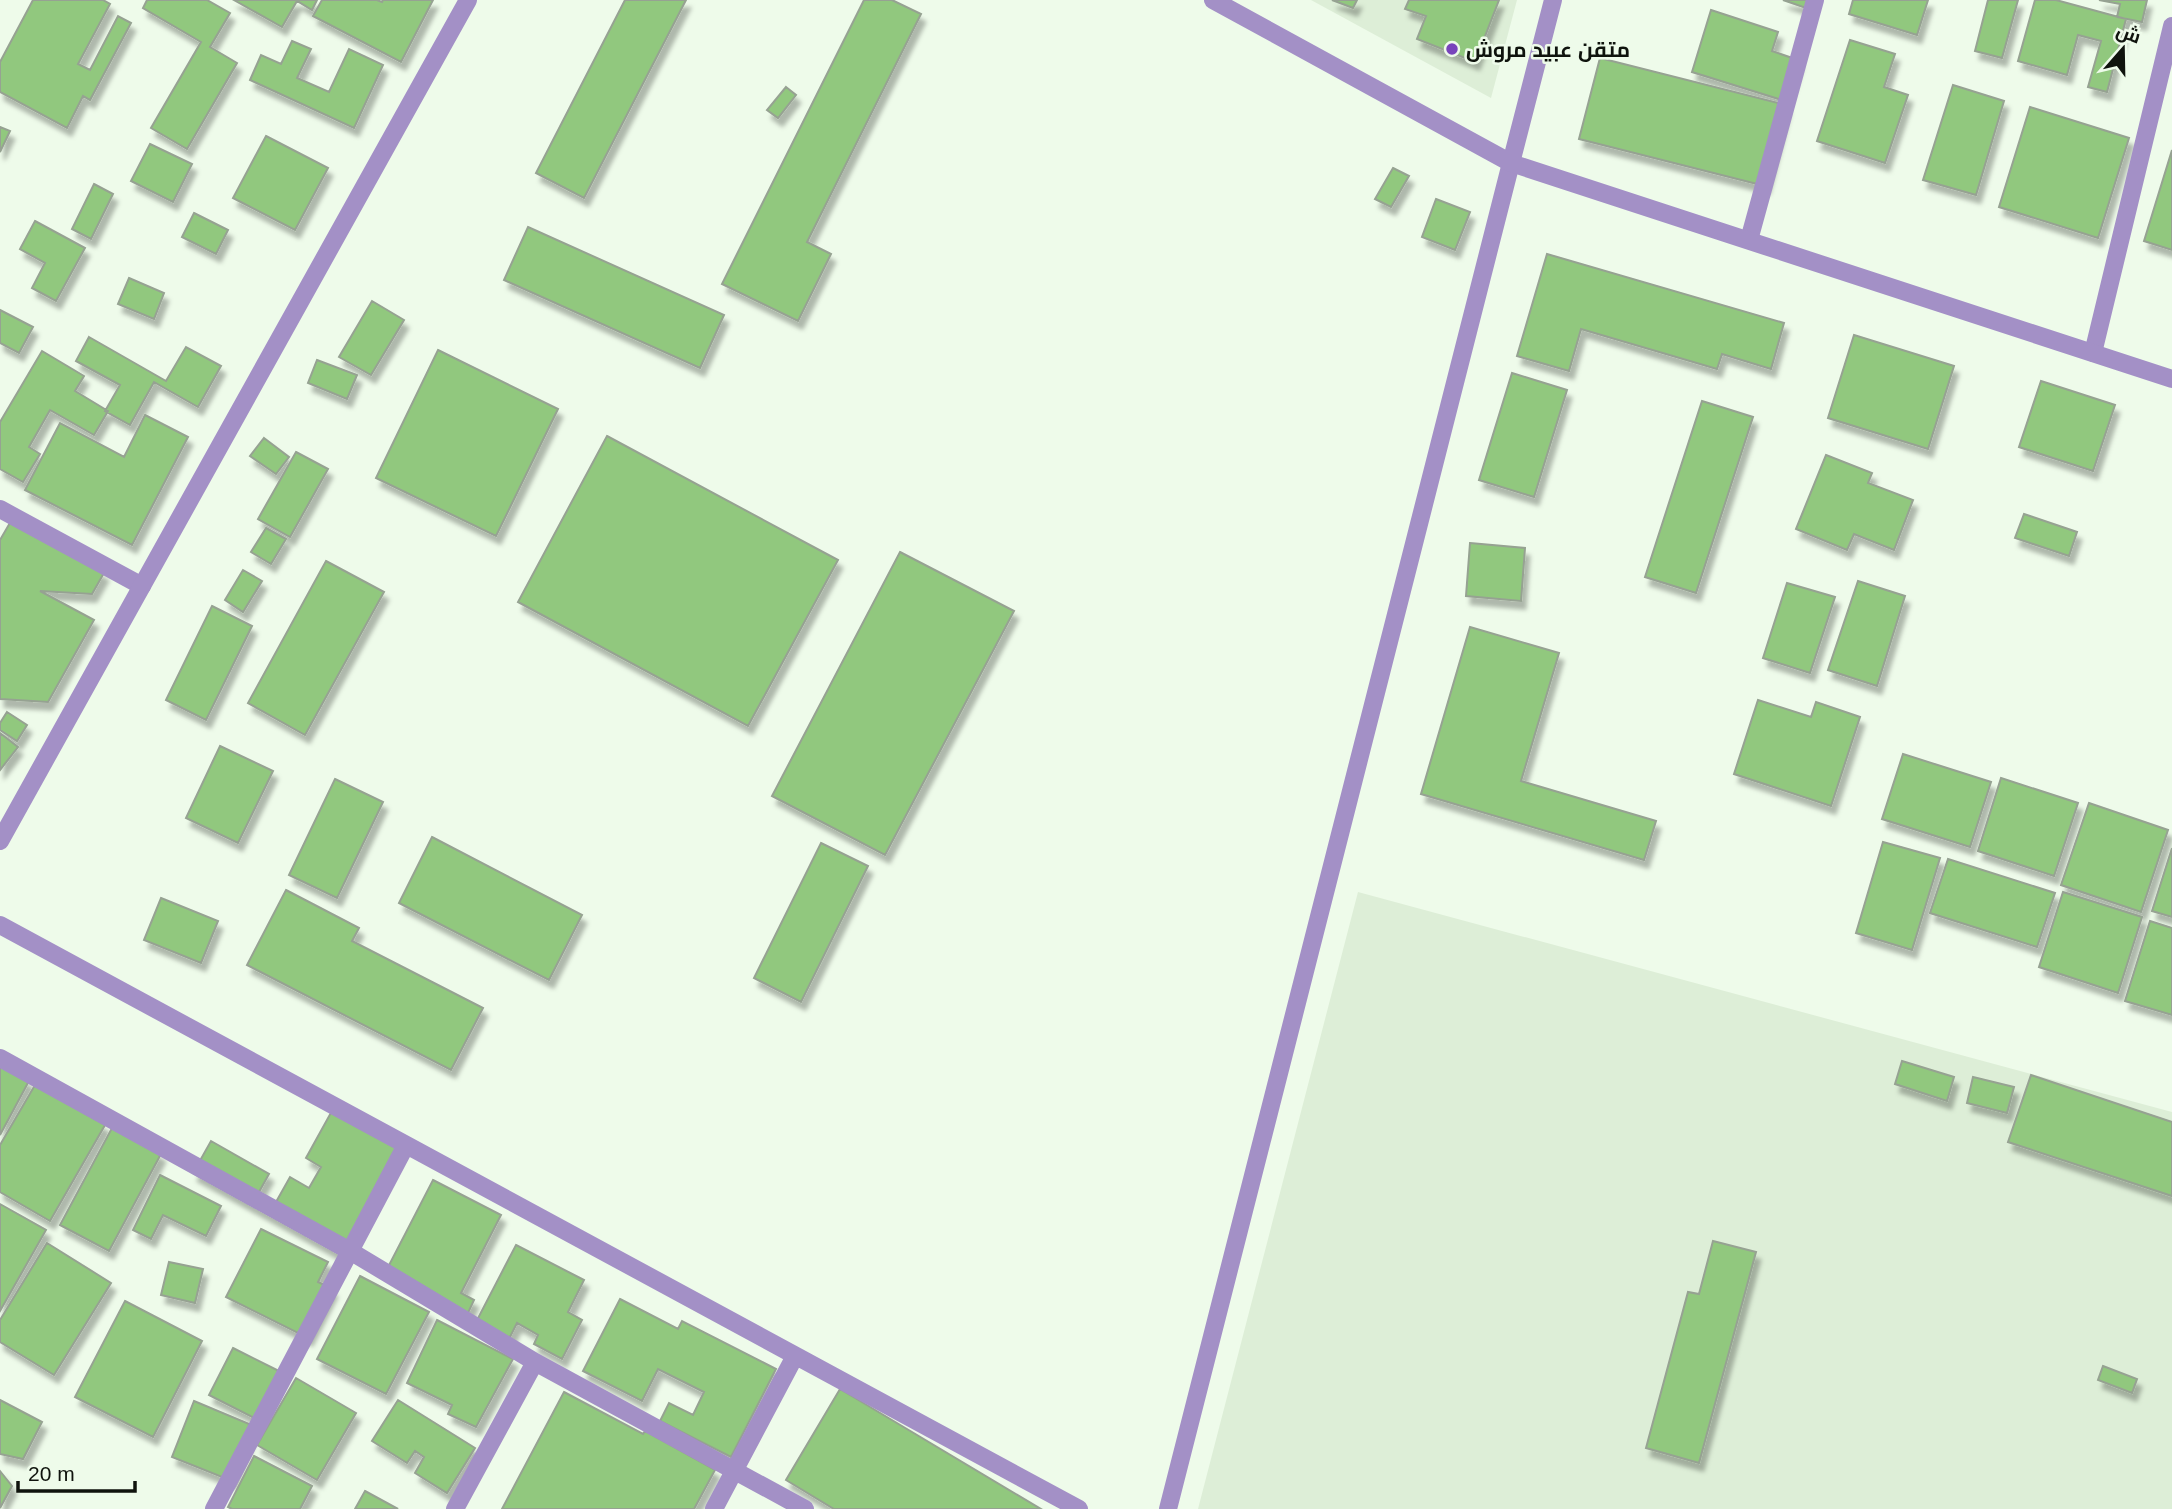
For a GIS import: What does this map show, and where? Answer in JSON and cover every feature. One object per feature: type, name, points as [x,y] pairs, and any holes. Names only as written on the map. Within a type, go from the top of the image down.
[{"type":"street","points":[[0,841],[468,0]]},
{"type":"street","points":[[1213,0],[1511,163],[2172,379]]},
{"type":"street","points":[[1168,1509],[1553,0]]},
{"type":"street","points":[[1749,240],[1815,0]]},
{"type":"street","points":[[2092,353],[2172,26]]},
{"type":"street","points":[[0,509],[142,586]]},
{"type":"street","points":[[0,925],[1079,1509]]},
{"type":"street","points":[[0,1058],[350,1251],[536,1362],[805,1509]]},
{"type":"street","points":[[214,1509],[406,1145]]},
{"type":"street","points":[[714,1509],[795,1356]]},
{"type":"street","points":[[455,1509],[536,1362]]},
{"type":"shaded area","name":"متقن عبيد مروش","points":[[1311,0],[1517,0],[1491,98]]},
{"type":"shaded area","points":[[1358,892],[2172,1112],[2172,1509],[1198,1509]]},
{"type":"building","points":[[33,0],[103,0],[110,4],[78,64],[90,70],[118,16],[131,23],[90,100],[83,96],[67,128],[0,92],[0,62]]},
{"type":"building","points":[[147,0],[207,0],[230,13],[210,47],[237,63],[187,149],[151,128],[201,42],[143,8]]},
{"type":"building","points":[[234,0],[317,0],[312,10],[297,1],[282,27]]},
{"type":"building","points":[[322,0],[433,0],[401,62],[313,16]]},
{"type":"building","points":[[625,0],[686,0],[584,198],[536,173]]},
{"type":"building","points":[[864,0],[892,0],[921,14],[807,242],[831,254],[798,321],[722,284]]},
{"type":"building","points":[[1332,0],[1357,0],[1353,8]]},
{"type":"building","points":[[1409,0],[1499,0],[1475,62],[1417,39],[1426,16],[1405,9]]},
{"type":"building","points":[[1783,0],[1809,0],[1806,8]]},
{"type":"building","points":[[1853,0],[1928,0],[1917,35],[1849,14]]},
{"type":"building","points":[[1988,0],[2018,0],[2002,58],[1975,51]]},
{"type":"building","points":[[2035,0],[2056,0],[2126,19],[2107,92],[2088,87],[2101,41],[2078,35],[2067,75],[2018,61]]},
{"type":"building","points":[[2099,0],[2147,0],[2142,22],[2117,17],[2120,4]]},
{"type":"building","points":[[1711,10],[1778,32],[1772,51],[1798,60],[1785,101],[1692,72]]},
{"type":"building","points":[[1850,40],[1895,54],[1884,87],[1908,95],[1885,163],[1817,141]]},
{"type":"building","points":[[292,41],[311,49],[297,78],[329,92],[349,49],[383,65],[354,128],[250,80],[261,55],[281,64]]},
{"type":"building","points":[[1600,58],[1786,105],[1765,186],[1579,139]]},
{"type":"building","points":[[1953,85],[2004,101],[1976,195],[1923,180]]},
{"type":"building","points":[[786,87],[796,95],[778,118],[767,110]]},
{"type":"building","points":[[2030,107],[2129,138],[2098,238],[1999,207]]},
{"type":"building","points":[[0,127],[10,131],[0,152]]},
{"type":"building","points":[[266,136],[328,168],[295,230],[233,198]]},
{"type":"building","points":[[150,144],[192,164],[173,202],[131,181]]},
{"type":"building","points":[[2172,150],[2172,250],[2144,241]]},
{"type":"building","points":[[1393,168],[1409,176],[1391,207],[1375,199]]},
{"type":"building","points":[[94,184],[113,194],[91,239],[72,229]]},
{"type":"building","points":[[1436,199],[1470,212],[1455,250],[1422,237]]},
{"type":"building","points":[[194,213],[228,230],[216,254],[182,237]]},
{"type":"building","points":[[35,221],[85,248],[56,301],[32,288],[45,263],[20,249]]},
{"type":"building","points":[[528,227],[724,315],[700,368],[504,280]]},
{"type":"building","points":[[1547,254],[1784,323],[1771,369],[1722,354],[1717,369],[1581,329],[1569,371],[1517,356]]},
{"type":"building","points":[[129,278],[164,293],[154,319],[118,304]]},
{"type":"building","points":[[372,301],[404,320],[371,375],[339,357]]},
{"type":"building","points":[[0,310],[33,327],[19,353],[0,343]]},
{"type":"building","points":[[1854,335],[1954,366],[1928,449],[1828,418]]},
{"type":"building","points":[[89,337],[166,381],[186,347],[221,366],[198,407],[154,382],[130,425],[105,411],[120,385],[76,361]]},
{"type":"building","points":[[438,350],[558,409],[496,536],[376,478]]},
{"type":"building","points":[[42,351],[84,376],[75,391],[108,411],[94,435],[50,410],[29,447],[40,454],[23,482],[0,469],[0,422]]},
{"type":"building","points":[[317,360],[357,375],[347,399],[308,383]]},
{"type":"building","points":[[1512,373],[1567,390],[1534,497],[1479,480]]},
{"type":"building","points":[[2041,381],[2115,405],[2093,471],[2019,447]]},
{"type":"building","points":[[1702,401],[1753,417],[1696,593],[1645,577]]},
{"type":"building","points":[[145,415],[188,437],[132,545],[25,490],[60,423],[124,457]]},
{"type":"building","points":[[607,436],[838,560],[748,726],[518,602]]},
{"type":"building","points":[[264,438],[289,457],[276,474],[250,456]]},
{"type":"building","points":[[296,452],[328,469],[290,537],[258,519]]},
{"type":"building","points":[[1826,455],[1872,473],[1868,483],[1913,500],[1894,550],[1854,534],[1847,550],[1796,529]]},
{"type":"building","points":[[2024,514],[2077,532],[2069,556],[2015,538]]},
{"type":"building","points":[[11,521],[104,573],[92,594],[40,591],[94,620],[48,702],[0,699],[0,540]]},
{"type":"building","points":[[266,528],[286,539],[271,564],[251,552]]},
{"type":"building","points":[[1470,543],[1525,548],[1521,601],[1466,596]]},
{"type":"building","points":[[900,552],[1014,611],[885,855],[772,796]]},
{"type":"building","points":[[326,561],[384,592],[305,735],[248,703]]},
{"type":"building","points":[[243,570],[262,581],[243,612],[225,600]]},
{"type":"building","points":[[1858,581],[1905,596],[1877,686],[1828,670]]},
{"type":"building","points":[[1787,583],[1835,597],[1810,673],[1763,658]]},
{"type":"building","points":[[212,606],[252,626],[206,720],[166,700]]},
{"type":"building","points":[[1470,627],[1559,653],[1521,781],[1656,821],[1644,860],[1421,794]]},
{"type":"building","points":[[1758,700],[1811,717],[1816,702],[1860,717],[1831,806],[1734,774]]},
{"type":"building","points":[[7,712],[27,725],[17,741],[0,730],[0,723]]},
{"type":"building","points":[[0,733],[18,747],[0,770]]},
{"type":"building","points":[[220,746],[273,771],[238,843],[186,818]]},
{"type":"building","points":[[1903,754],[1991,782],[1970,847],[1882,819]]},
{"type":"building","points":[[2001,778],[2078,803],[2054,876],[1978,851]]},
{"type":"building","points":[[335,779],[383,802],[337,898],[289,875]]},
{"type":"building","points":[[2089,803],[2168,830],[2141,912],[2061,885]]},
{"type":"building","points":[[432,837],[582,915],[549,980],[399,903]]},
{"type":"building","points":[[1883,842],[1940,858],[1912,950],[1856,933]]},
{"type":"building","points":[[821,843],[868,866],[801,1002],[754,978]]},
{"type":"building","points":[[2172,848],[2172,917],[2152,911]]},
{"type":"building","points":[[1948,859],[2055,893],[2037,947],[1930,913]]},
{"type":"building","points":[[286,890],[359,928],[352,941],[483,1008],[451,1070],[247,965]]},
{"type":"building","points":[[2063,892],[2142,917],[2118,993],[2039,967]]},
{"type":"building","points":[[161,898],[218,921],[201,963],[144,940]]},
{"type":"building","points":[[2150,921],[2172,928],[2172,1015],[2125,1001]]},
{"type":"building","points":[[1902,1061],[1954,1077],[1947,1101],[1895,1084]]},
{"type":"building","points":[[0,1065],[29,1081],[0,1135]]},
{"type":"building","points":[[2031,1075],[2172,1122],[2172,1196],[2008,1142]]},
{"type":"building","points":[[1973,1077],[2014,1087],[2007,1113],[1967,1103]]},
{"type":"building","points":[[35,1085],[105,1125],[50,1221],[0,1192],[0,1145]]},
{"type":"building","points":[[333,1109],[401,1147],[341,1255],[193,1173],[211,1141],[269,1174],[259,1192],[276,1202],[290,1177],[309,1188],[321,1167],[306,1158]]},
{"type":"building","points":[[112,1128],[161,1154],[109,1251],[60,1225]]},
{"type":"building","points":[[160,1175],[221,1206],[206,1236],[163,1215],[151,1239],[133,1230]]},
{"type":"building","points":[[433,1180],[501,1215],[461,1293],[474,1300],[468,1313],[386,1271]]},
{"type":"building","points":[[0,1204],[46,1230],[0,1311]]},
{"type":"building","points":[[261,1229],[328,1262],[318,1282],[333,1289],[308,1338],[226,1297]]},
{"type":"building","points":[[1713,1241],[1756,1252],[1699,1463],[1646,1448],[1688,1292],[1699,1294]]},
{"type":"building","points":[[47,1243],[111,1283],[54,1375],[0,1342],[0,1320]]},
{"type":"building","points":[[516,1245],[584,1280],[568,1312],[582,1320],[562,1359],[534,1344],[538,1335],[517,1323],[509,1339],[476,1322]]},
{"type":"building","points":[[169,1262],[203,1269],[195,1303],[161,1295]]},
{"type":"building","points":[[360,1276],[429,1312],[386,1394],[317,1359]]},
{"type":"building","points":[[620,1299],[678,1329],[682,1321],[776,1369],[731,1457],[660,1421],[669,1403],[693,1415],[704,1392],[658,1369],[642,1401],[583,1371]]},
{"type":"building","points":[[125,1301],[202,1341],[153,1437],[75,1397]]},
{"type":"building","points":[[437,1320],[513,1359],[476,1427],[448,1414],[452,1405],[407,1383]]},
{"type":"building","points":[[233,1348],[281,1372],[258,1420],[209,1395]]},
{"type":"building","points":[[2103,1366],[2137,1379],[2132,1393],[2098,1380]]},
{"type":"building","points":[[296,1378],[356,1413],[317,1480],[257,1445]]},
{"type":"building","points":[[840,1389],[1041,1509],[834,1509],[786,1480]]},
{"type":"building","points":[[564,1392],[643,1434],[645,1431],[715,1470],[694,1509],[502,1509]]},
{"type":"building","points":[[0,1400],[42,1422],[23,1459],[0,1454]]},
{"type":"building","points":[[398,1400],[475,1448],[447,1493],[415,1473],[424,1457],[415,1451],[407,1463],[372,1441]]},
{"type":"building","points":[[194,1401],[254,1426],[232,1481],[172,1457]]},
{"type":"building","points":[[254,1456],[312,1486],[300,1509],[228,1507]]},
{"type":"building","points":[[0,1471],[12,1486],[0,1508]]},
{"type":"building","points":[[365,1491],[398,1509],[355,1509]]},
{"type":"place","name":"متقن عبيد مروش","points":[[1452,49]]}]
